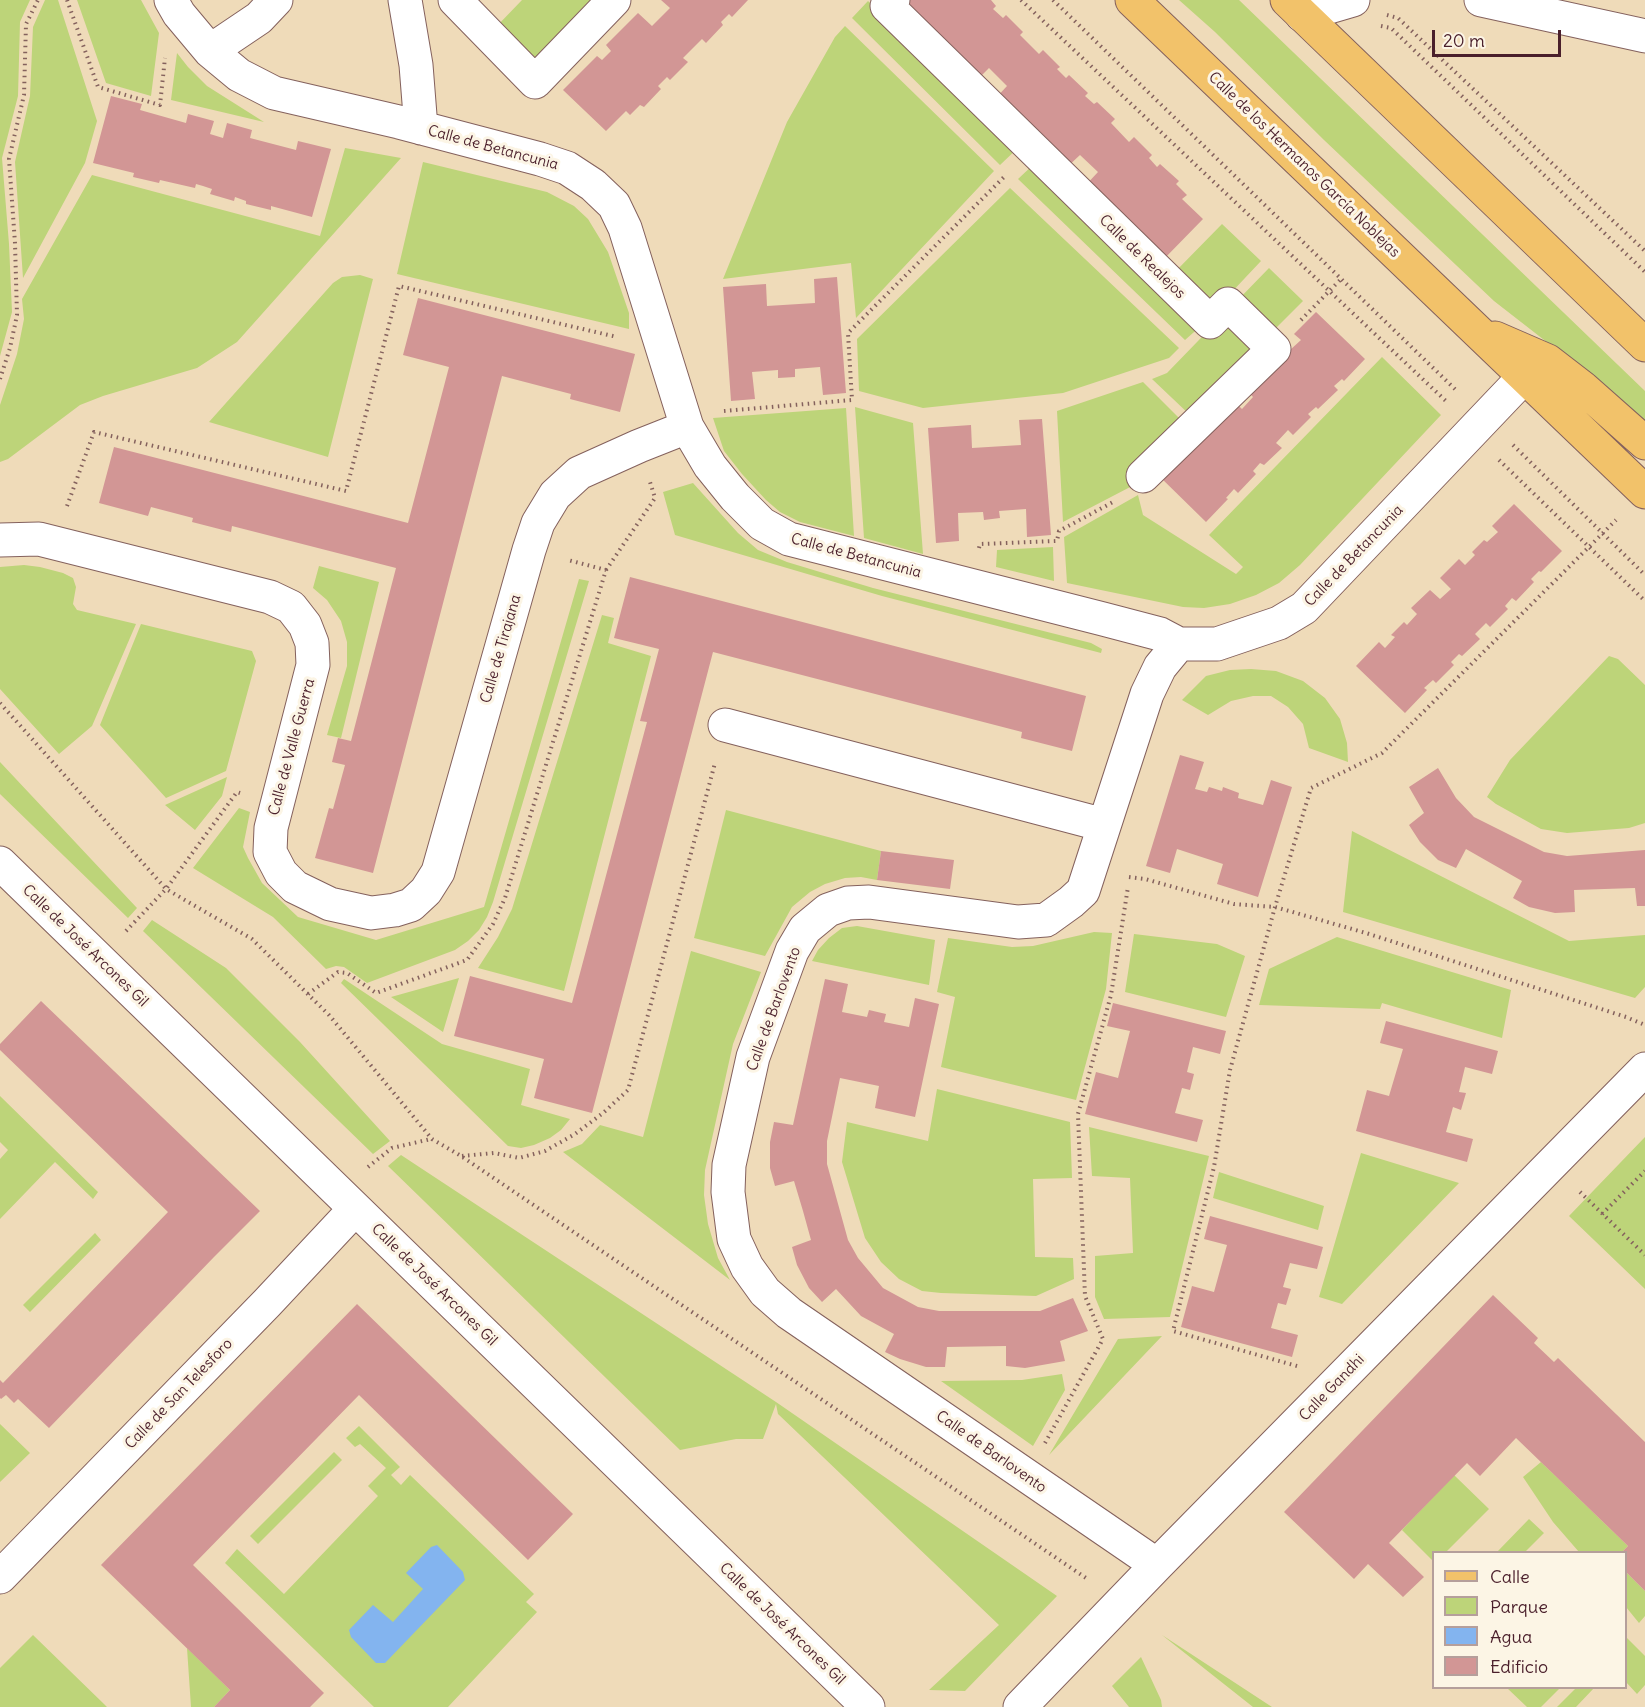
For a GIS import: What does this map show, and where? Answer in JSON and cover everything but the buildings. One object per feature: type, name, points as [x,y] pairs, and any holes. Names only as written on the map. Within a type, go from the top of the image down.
[{"type":"main road","name":"Calle de los Hermanos García Noblejas","points":[[1132,0],[1644,492]]},
{"type":"main road","points":[[1294,7],[1645,345]]},
{"type":"main road","name":"Calle de los Hermanos García Noblejas","points":[[1477,331],[1548,361],[1583,388],[1645,443]]},
{"type":"street","name":"Calle de Betancunia","points":[[171,0],[179,14],[210,51],[239,75],[274,93],[540,159],[567,168],[593,185],[614,205],[625,228],[686,421],[710,466],[735,497],[762,524],[789,539],[1160,634],[1179,644],[1217,644],[1279,623],[1304,608],[1524,377]]},
{"type":"street","points":[[210,51],[259,18],[276,0]]},
{"type":"street","points":[[405,0],[416,65],[421,128]]},
{"type":"street","points":[[454,0],[535,82],[614,0]]},
{"type":"street","name":"Calle de Realejos","points":[[893,0],[887,6],[1210,322],[1228,304],[1274,348]]},
{"type":"street","points":[[1481,0],[1645,36]]},
{"type":"street","points":[[1294,7],[1367,7]]},
{"type":"street","points":[[1143,476],[1274,348]]},
{"type":"street","name":"Calle de Tirajana","points":[[371,914],[411,905],[426,891],[438,872],[529,550],[538,523],[555,495],[579,473],[639,446],[686,421]]},
{"type":"street","name":"Calle de Valle Guerra","points":[[0,540],[39,540],[270,597],[291,607],[305,624],[312,643],[313,665],[271,828],[270,852],[281,873],[295,887],[330,904],[371,914]]},
{"type":"street","name":"Calle de Barlovento","points":[[1157,1565],[799,1320],[765,1292],[747,1267],[734,1239],[728,1192],[729,1165],[753,1058],[792,951],[806,929],[828,910],[849,903],[869,902],[1018,922],[1046,920],[1071,902],[1083,891],[1147,693],[1160,666],[1179,644]]},
{"type":"street","points":[[725,725],[1104,825]]},
{"type":"street","name":"Calle de José Arcones Gil","points":[[0,863],[868,1707]]},
{"type":"street","name":"Calle Gandhi","points":[[1020,1707],[1645,1069]]},
{"type":"street","name":"Calle de San Telesforo","points":[[0,1577],[259,1312],[346,1200]]},
{"type":"path","points":[[0,379],[17,315],[9,159],[24,95],[26,24],[38,0]]},
{"type":"path","points":[[67,0],[98,87],[160,105],[165,55]]},
{"type":"path","points":[[1021,0],[1448,403]]},
{"type":"path","points":[[1053,0],[1461,395]]},
{"type":"path","points":[[1367,7],[1398,18],[1645,251]]},
{"type":"path","points":[[1381,25],[1391,28],[1645,272]]},
{"type":"path","points":[[686,421],[852,400],[848,333],[1032,149]]},
{"type":"path","points":[[1274,348],[1341,279]]},
{"type":"path","points":[[54,544],[94,432],[346,491],[399,286],[663,347]]},
{"type":"path","points":[[1511,443],[1645,575]]},
{"type":"path","points":[[1497,459],[1645,602]]},
{"type":"path","points":[[1341,1379],[1173,1331],[1214,1167],[1230,1070],[1311,788],[1382,753],[1644,492]]},
{"type":"path","points":[[308,994],[338,972],[347,973],[376,993],[467,960],[493,924],[505,898],[606,570],[655,498]]},
{"type":"path","points":[[975,586],[980,544],[1057,541],[1059,531],[1089,516]]},
{"type":"path","points":[[579,563],[606,570]]},
{"type":"path","points":[[0,703],[166,889],[252,939],[308,994],[432,1138],[1121,1603]]},
{"type":"path","points":[[461,1156],[494,1153],[519,1158],[545,1151],[575,1134],[628,1090],[725,725]]},
{"type":"path","points":[[98,959],[166,889],[237,792],[278,803]]},
{"type":"path","points":[[1089,872],[1145,879],[1234,904],[1275,907],[1366,933],[1645,1025]]},
{"type":"path","points":[[1026,1476],[1103,1339],[1085,1296],[1078,1114],[1111,995],[1130,877]]},
{"type":"path","points":[[346,1200],[392,1148],[432,1138]]},
{"type":"path","points":[[1551,1165],[1645,1255]]},
{"type":"path","points":[[1602,1214],[1645,1171]]},
{"type":"green space","points":[[0,0],[30,0],[20,22],[18,96],[2,158],[12,312],[0,356]]},
{"type":"green space","points":[[45,0],[58,0],[97,121],[85,163],[23,278],[15,162],[30,96],[33,27]]},
{"type":"green space","points":[[77,0],[141,0],[159,33],[151,96],[106,83]]},
{"type":"green space","points":[[522,0],[600,0],[534,67],[496,27]]},
{"type":"green space","points":[[1179,0],[1239,0],[1645,391],[1645,425],[1557,350],[1494,301]]},
{"type":"green space","points":[[868,1],[1020,146],[1000,165],[852,18]]},
{"type":"green space","points":[[845,26],[994,171],[856,318],[851,263],[723,279],[787,122],[835,37]]},
{"type":"green space","points":[[177,53],[207,86],[264,122],[171,100]]},
{"type":"green space","points":[[345,148],[401,158],[237,342],[197,368],[80,405],[8,459],[0,462],[0,405],[17,354],[24,319],[22,299],[92,175],[320,236]]},
{"type":"green space","points":[[423,162],[547,192],[574,206],[588,219],[608,252],[629,313],[629,329],[397,274]]},
{"type":"green space","points":[[1034,164],[1202,325],[1185,340],[1018,179]]},
{"type":"green space","points":[[1010,188],[1179,348],[1169,358],[1063,393],[923,408],[859,391],[857,339]]},
{"type":"green space","points":[[1222,224],[1261,261],[1212,313],[1173,274]]},
{"type":"green space","points":[[1269,268],[1303,301],[1268,336],[1235,303]]},
{"type":"green space","points":[[360,275],[373,279],[328,457],[209,422],[333,283],[342,277]]},
{"type":"green space","points":[[1228,310],[1261,344],[1191,416],[1152,379],[1167,373]]},
{"type":"green space","points":[[1382,357],[1441,415],[1300,565],[1279,583],[1256,595],[1230,604],[1204,608],[1183,607],[1067,583],[1064,537],[1138,495],[1143,515],[1236,574],[1243,567],[1209,535]]},
{"type":"green space","points":[[1143,382],[1183,422],[1134,485],[1063,522],[1057,411]]},
{"type":"green space","points":[[855,407],[913,423],[923,554],[864,538]]},
{"type":"green space","points":[[846,408],[854,536],[800,522],[780,512],[742,474],[724,451],[713,418]]},
{"type":"green space","points":[[693,483],[738,533],[758,550],[787,562],[873,588],[1091,643],[1102,649],[1101,653],[882,596],[675,535],[663,492]]},
{"type":"green space","points":[[1053,547],[1054,581],[996,567],[997,550]]},
{"type":"green space","points":[[24,565],[63,573],[73,578],[76,587],[73,604],[77,610],[136,624],[92,726],[59,754],[0,689],[0,567]]},
{"type":"green space","points":[[319,566],[379,582],[341,738],[327,735],[347,666],[347,642],[341,621],[327,600],[313,588]]},
{"type":"green space","points":[[579,579],[589,581],[493,902],[479,930],[468,941],[455,950],[367,983],[344,967],[336,966],[326,969],[273,917],[193,868],[239,808],[250,812],[243,847],[248,858],[262,883],[298,917],[376,940],[484,907]]},
{"type":"green space","points":[[602,615],[614,618],[608,643],[651,656],[564,991],[478,968],[498,937],[512,909]]},
{"type":"green space","points":[[141,624],[252,651],[256,661],[226,771],[166,798],[100,725]]},
{"type":"green space","points":[[1609,656],[1618,659],[1645,685],[1645,823],[1629,828],[1567,833],[1541,829],[1487,797],[1510,760]]},
{"type":"green space","points":[[1230,670],[1276,671],[1303,681],[1325,698],[1340,719],[1347,743],[1348,762],[1309,748],[1303,724],[1288,707],[1271,696],[1253,696],[1231,701],[1208,715],[1182,700],[1206,676]]},
{"type":"green space","points":[[0,762],[137,908],[128,918],[0,794]]},
{"type":"green space","points":[[227,777],[222,796],[195,830],[165,805]]},
{"type":"green space","points":[[726,810],[881,851],[877,880],[861,877],[845,878],[825,884],[810,892],[792,907],[765,956],[694,938]]},
{"type":"green space","points":[[1352,831],[1569,941],[1645,935],[1645,987],[1635,998],[1343,912]]},
{"type":"green space","points":[[152,920],[226,968],[300,1042],[390,1141],[373,1154],[143,931]]},
{"type":"green space","points":[[857,926],[935,940],[929,985],[812,961],[829,938],[842,928]]},
{"type":"green space","points":[[1094,932],[1112,933],[1106,989],[1076,1100],[941,1067],[955,997],[937,992],[948,938],[1012,947],[1033,946]]},
{"type":"green space","points":[[1134,934],[1217,944],[1245,956],[1226,1017],[1125,992]]},
{"type":"green space","points":[[1337,937],[1511,990],[1502,1038],[1382,1003],[1380,1009],[1259,1005],[1269,969]]},
{"type":"green space","points":[[691,951],[761,972],[733,1044],[705,1170],[704,1195],[708,1224],[718,1258],[730,1280],[563,1152],[582,1144],[600,1125],[643,1137]]},
{"type":"green space","points":[[459,978],[443,1032],[391,997]]},
{"type":"green space","points":[[344,979],[442,1044],[530,1069],[521,1105],[570,1119],[550,1138],[534,1145],[521,1148],[508,1146],[341,983]]},
{"type":"green space","points":[[937,1089],[1070,1122],[1072,1178],[1033,1179],[1035,1257],[1073,1258],[1074,1279],[1036,1296],[941,1293],[922,1291],[899,1279],[881,1262],[865,1238],[842,1162],[847,1122],[928,1141]]},
{"type":"green space","points":[[0,1096],[98,1192],[93,1199],[55,1162],[0,1219],[0,1159],[8,1150],[0,1142]]},
{"type":"green space","points":[[1089,1127],[1209,1156],[1170,1317],[1104,1319],[1095,1297],[1095,1256],[1133,1253],[1130,1178],[1092,1176]]},
{"type":"green space","points":[[1645,1137],[1645,1289],[1569,1216]]},
{"type":"green space","points":[[1361,1153],[1459,1183],[1342,1304],[1319,1297]]},
{"type":"green space","points":[[401,1155],[776,1402],[1057,1596],[965,1691],[929,1690],[999,1625],[778,1414],[776,1404],[763,1439],[736,1439],[680,1450],[388,1166]]},
{"type":"green space","points":[[1219,1172],[1324,1206],[1318,1230],[1213,1198]]},
{"type":"green space","points":[[95,1233],[101,1240],[30,1312],[23,1305]]},
{"type":"green space","points":[[1162,1336],[1049,1455],[1118,1339]]},
{"type":"green space","points":[[1062,1374],[1065,1390],[1033,1446],[941,1381],[1022,1380]]},
{"type":"green space","points":[[0,1424],[30,1453],[0,1482]]},
{"type":"green space","points":[[359,1426],[400,1467],[391,1475],[401,1485],[410,1475],[534,1594],[526,1602],[537,1612],[448,1707],[374,1707],[225,1563],[237,1549],[284,1594],[378,1496],[368,1486],[386,1468],[360,1444],[355,1447],[346,1438]]},
{"type":"green space","points":[[334,1452],[342,1460],[258,1544],[250,1536]]},
{"type":"green space","points":[[1541,1462],[1628,1546],[1623,1551],[1578,1551],[1553,1522],[1523,1477]]},
{"type":"green space","points":[[1454,1475],[1489,1509],[1447,1551],[1432,1551],[1432,1560],[1402,1530]]},
{"type":"green space","points":[[1529,1519],[1544,1533],[1526,1551],[1498,1551]]},
{"type":"green space","points":[[1627,1573],[1645,1591],[1645,1616],[1639,1623],[1627,1608]]},
{"type":"green space","points":[[33,1635],[107,1707],[0,1707],[0,1668]]},
{"type":"green space","points":[[1162,1635],[1272,1707],[1253,1707]]},
{"type":"green space","points":[[1627,1638],[1645,1656],[1645,1685],[1637,1694],[1627,1683]]},
{"type":"green space","points":[[187,1648],[230,1690],[214,1707],[191,1707]]},
{"type":"green space","points":[[1141,1657],[1162,1707],[1129,1707],[1112,1686]]},
{"type":"green space","points":[[1508,1689],[1559,1689],[1541,1707],[1527,1707]]},
{"type":"green space","points":[[1575,1689],[1593,1689],[1576,1707],[1557,1707]]},
{"type":"water","points":[[437,1545],[463,1572],[465,1580],[385,1663],[376,1663],[351,1637],[349,1630],[373,1605],[393,1622],[423,1589],[406,1573],[431,1547]]}]
